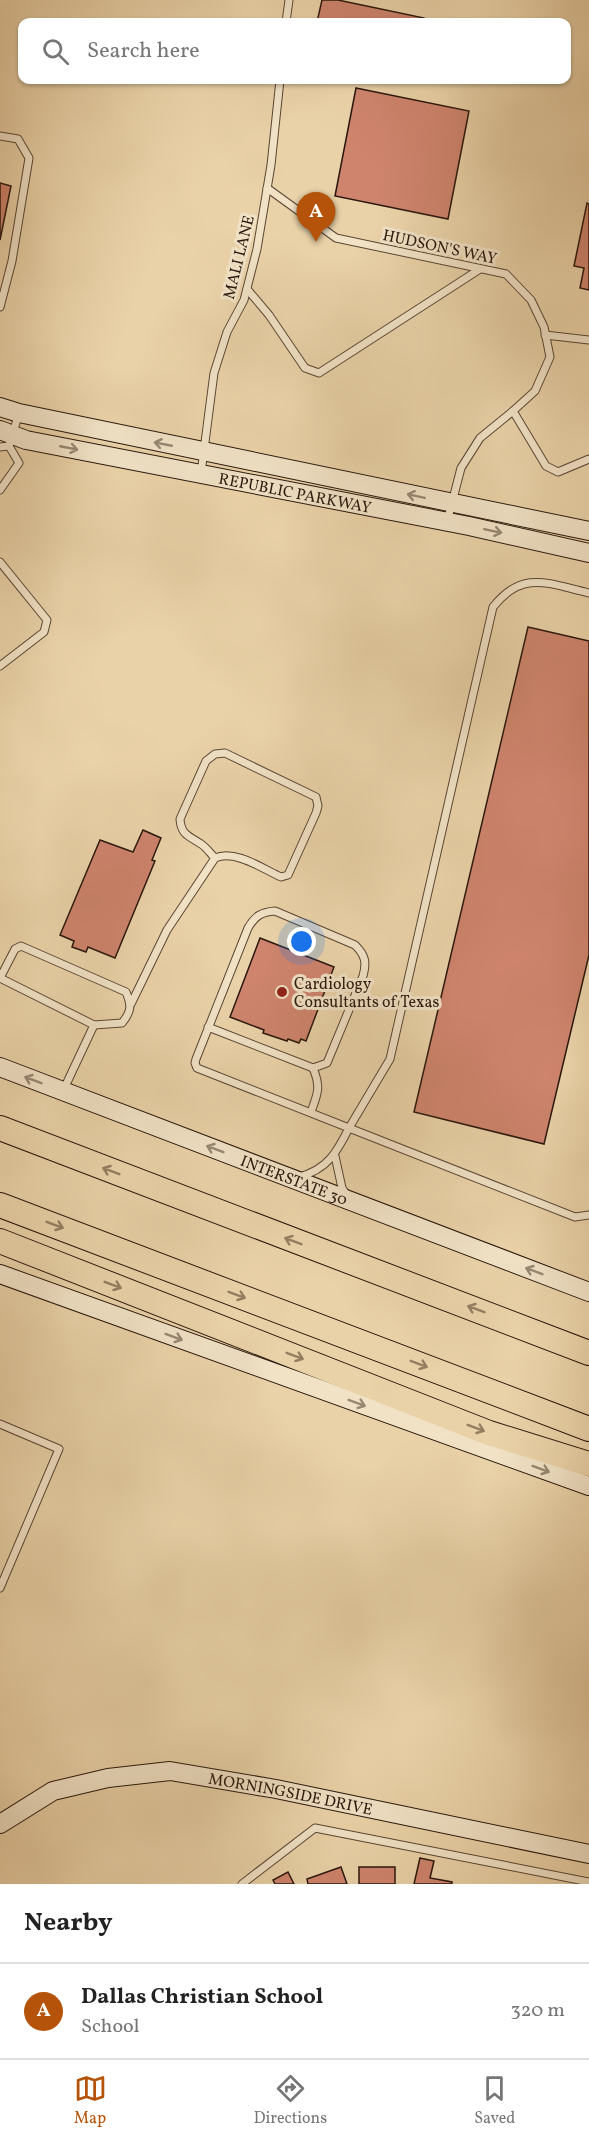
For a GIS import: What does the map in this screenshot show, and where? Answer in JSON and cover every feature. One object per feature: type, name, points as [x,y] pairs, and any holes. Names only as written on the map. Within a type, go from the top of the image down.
[{"type":"highway","points":[[0,1128],[589,1353]]},
{"type":"highway","points":[[0,1204],[589,1429]]},
{"type":"highway","points":[[0,1241],[489,1432],[589,1464]]},
{"type":"street","name":"REPUBLIC PARKWAY","points":[[0,407],[204,452],[449,513],[589,553]]},
{"type":"street","name":"REPUBLIC PARKWAY","points":[[6,439],[26,440],[201,473],[449,513],[589,531]]},
{"type":"street","name":"INTERSTATE 30","points":[[0,1067],[589,1292]]},
{"type":"street","points":[[0,1274],[589,1486]]},
{"type":"street","name":"MORNINGSIDE DRIVE","points":[[0,1824],[53,1791],[108,1778],[170,1772],[276,1789],[589,1854]]},
{"type":"lane","points":[[287,18],[289,0]]},
{"type":"lane","name":"MALI LANE","points":[[201,473],[214,373],[227,332],[244,300],[257,249],[280,84]]},
{"type":"lane","points":[[0,136],[18,139],[29,158],[12,261],[0,307]]},
{"type":"lane","name":"HUDSON'S WAY","points":[[267,188],[336,238],[506,274],[531,300],[545,335],[550,357],[535,391],[480,438],[461,468],[449,513]]},
{"type":"lane","points":[[247,289],[269,315],[305,368],[319,373],[480,269]]},
{"type":"lane","points":[[545,335],[589,340]]},
{"type":"lane","points":[[513,411],[546,466],[558,472],[589,459]]},
{"type":"lane","points":[[0,490],[19,463],[6,439],[19,413]]},
{"type":"lane","points":[[0,562],[47,620],[44,632],[0,666]]},
{"type":"lane","points":[[291,1179],[304,1175],[335,1156],[390,1059],[493,607],[500,599],[524,583],[535,580],[589,593]]},
{"type":"lane","points":[[131,1004],[126,992],[21,946],[15,949],[0,978],[94,1025],[122,1023],[130,1013],[131,1004],[167,930],[215,858],[232,855],[281,877],[288,875],[316,813],[318,806],[316,797],[225,753],[215,754],[206,761],[180,819],[180,828],[186,836],[202,845],[215,858]]},
{"type":"lane","points":[[208,1027],[313,1068],[327,1062],[366,964],[363,952],[355,945],[275,911],[263,912],[254,917],[208,1027],[196,1059],[197,1068],[575,1217],[589,1215]]},
{"type":"lane","points":[[63,1091],[94,1025]]},
{"type":"lane","points":[[311,1112],[319,1092],[318,1080],[313,1068]]},
{"type":"lane","points":[[335,1156],[342,1188],[351,1201]]},
{"type":"lane","points":[[0,1424],[59,1449],[0,1588]]},
{"type":"lane","points":[[242,1884],[315,1828],[589,1881]]},
{"type":"building","points":[[322,0],[338,0],[424,18],[318,18]]},
{"type":"building","points":[[356,88],[469,111],[448,219],[335,196]]},
{"type":"building","points":[[0,183],[11,186],[0,240]]},
{"type":"building","points":[[587,203],[589,204],[589,290],[580,288],[584,268],[574,266]]},
{"type":"building","points":[[528,627],[589,641],[589,955],[544,1144],[414,1112]]},
{"type":"building","points":[[143,830],[161,838],[152,860],[155,861],[115,958],[88,947],[86,952],[72,947],[74,941],[60,935],[100,840],[133,852]]},
{"type":"building","name":"Cardiology Consultants of Texas","points":[[260,938],[334,967],[306,1041],[301,1039],[299,1043],[288,1039],[287,1041],[263,1033],[264,1030],[230,1017]]},
{"type":"building","points":[[420,1858],[434,1861],[430,1878],[452,1882],[452,1884],[414,1884]]},
{"type":"building","points":[[341,1867],[347,1884],[308,1884],[307,1879]]},
{"type":"building","points":[[359,1867],[395,1867],[395,1884],[359,1884]]},
{"type":"building","points":[[288,1872],[294,1884],[275,1884],[273,1880]]},
{"type":"place","name":"Dallas Christian School","points":[[316,242]]},
{"type":"place","name":"Cardiology Consultants of Texas","points":[[282,992]]}]
